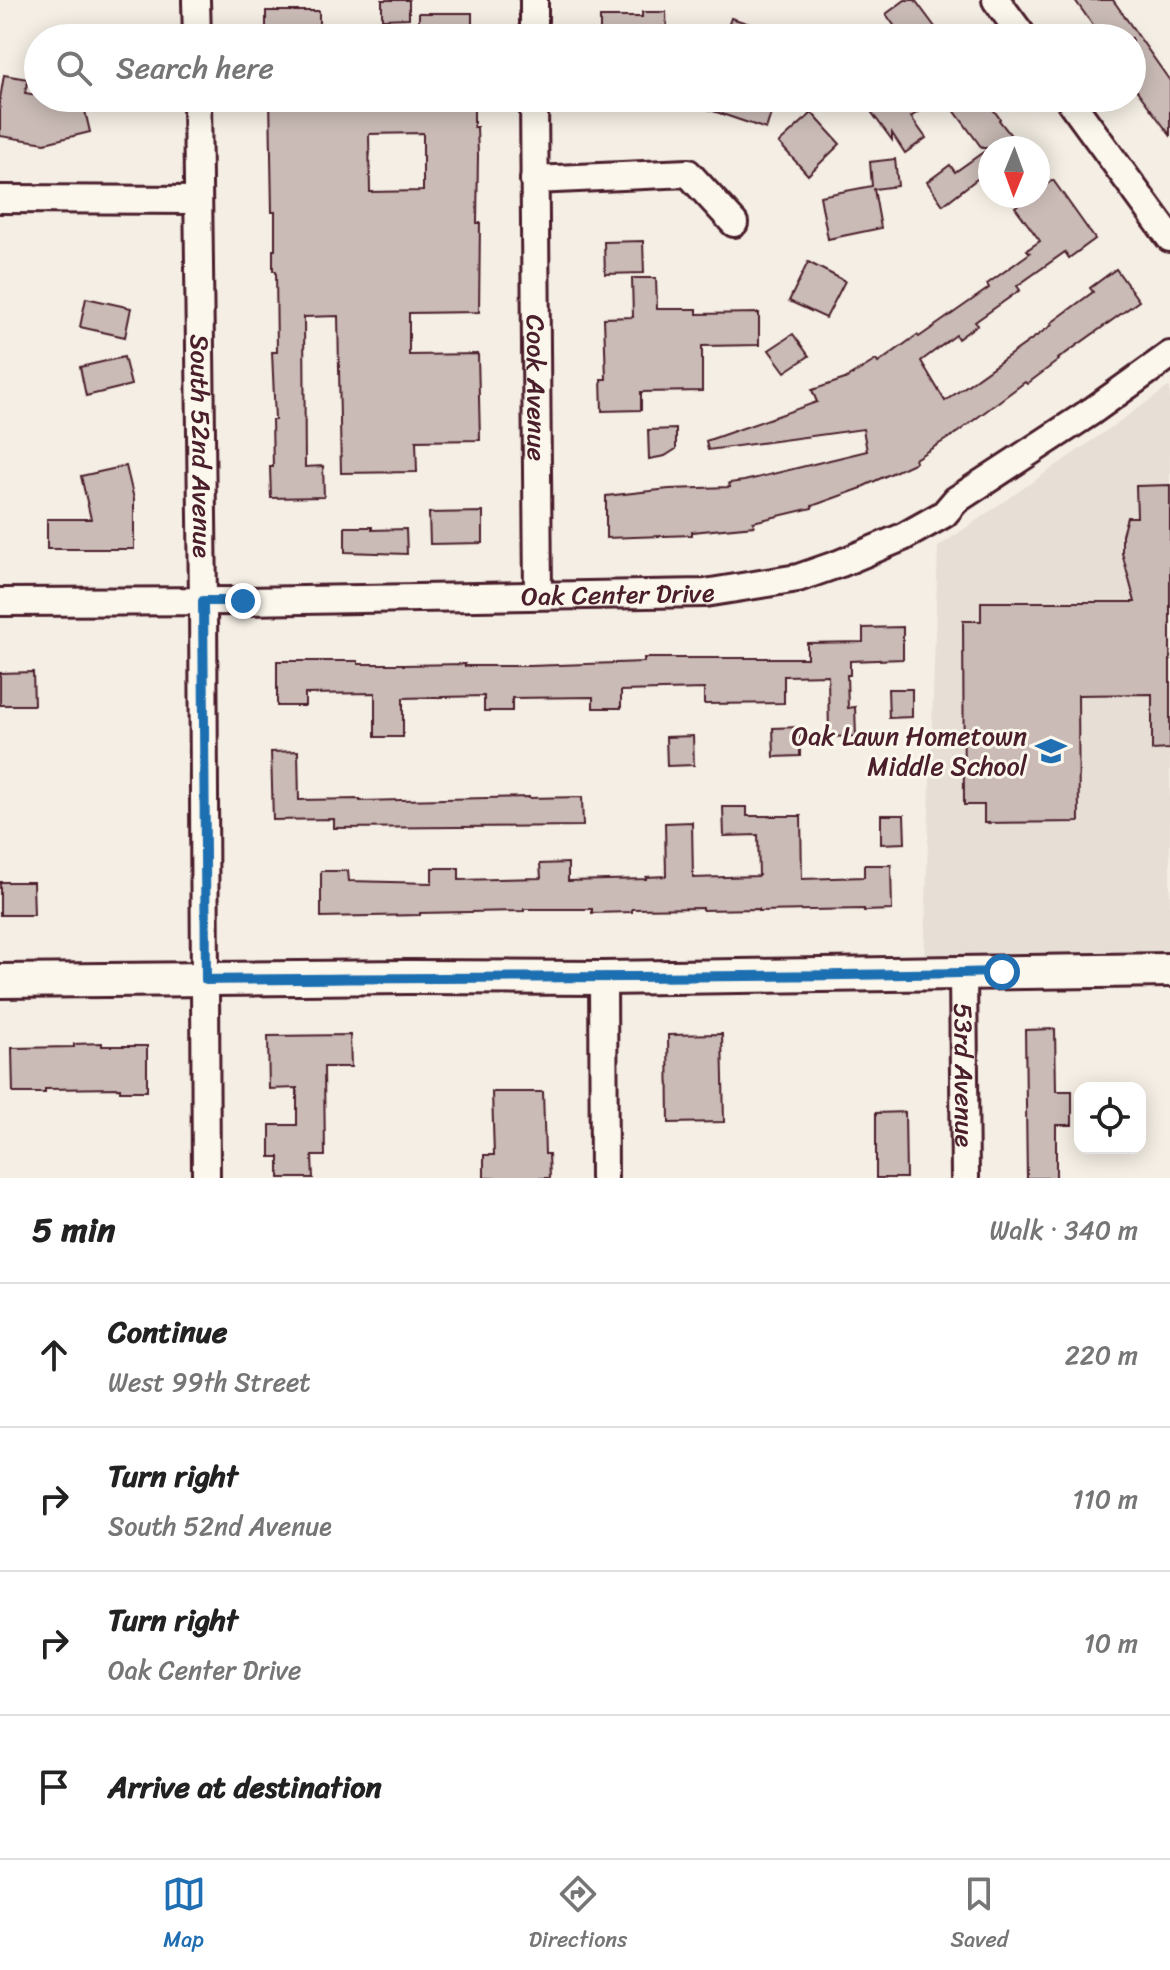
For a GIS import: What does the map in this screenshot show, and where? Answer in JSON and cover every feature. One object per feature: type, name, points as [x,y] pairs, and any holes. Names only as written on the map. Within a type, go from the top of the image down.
[{"type":"street","points":[[196,0],[197,24]]},
{"type":"street","points":[[534,0],[534,24]]},
{"type":"street","points":[[996,0],[1014,24]]},
{"type":"street","name":"South 52nd Avenue","points":[[197,112],[206,1178]]},
{"type":"street","name":"Cook Avenue","points":[[534,112],[538,595]]},
{"type":"street","points":[[1078,112],[1170,238]]},
{"type":"street","points":[[534,180],[688,173],[734,223]]},
{"type":"street","points":[[0,199],[198,200]]},
{"type":"street","name":"Oak Center Drive","points":[[0,602],[705,593],[798,578],[903,537],[944,514],[956,500],[1092,411],[1170,355]]},
{"type":"street","points":[[0,981],[603,978],[1170,970]]},
{"type":"street","name":"53rd Avenue","points":[[963,973],[965,1178]]},
{"type":"street","points":[[603,978],[604,1178]]},
{"type":"shaded area","name":"Oak Lawn Hometown Middle School","points":[[1170,386],[1170,956],[924,959],[938,547]]},
{"type":"building","points":[[382,0],[409,0],[409,18],[382,19]]},
{"type":"building","points":[[905,0],[915,0],[933,24],[893,24],[886,14]]},
{"type":"building","points":[[1075,0],[1113,0],[1130,24],[1092,24]]},
{"type":"building","points":[[266,11],[319,11],[319,24],[266,24]]},
{"type":"building","points":[[642,12],[666,12],[666,24],[600,24],[600,17],[642,17]]},
{"type":"building","points":[[419,13],[472,13],[472,24],[419,24]]},
{"type":"building","points":[[731,18],[750,24],[729,24]]},
{"type":"building","points":[[1146,47],[1170,81],[1170,135],[1146,103]]},
{"type":"building","points":[[4,75],[24,78],[24,112],[85,112],[90,132],[45,143],[0,136],[0,99]]},
{"type":"building","points":[[270,112],[474,112],[478,155],[477,223],[480,223],[479,312],[409,313],[409,355],[478,354],[480,440],[416,441],[417,472],[341,473],[338,316],[304,317],[305,467],[323,466],[324,497],[271,498],[272,420],[275,420],[272,352],[277,352],[276,271],[273,271],[275,212],[272,212]],"holes":[[[423,133],[423,191],[370,192],[369,134]]]},
{"type":"building","points":[[716,112],[771,112],[766,129]]},
{"type":"building","points":[[871,112],[918,112],[911,117],[926,138],[905,153],[892,133],[892,140]]},
{"type":"building","points":[[955,112],[995,112],[1011,136],[978,136],[978,143]]},
{"type":"building","points":[[812,113],[840,144],[808,175],[779,143]]},
{"type":"building","points":[[978,156],[978,178],[943,205],[927,182],[950,165],[955,172]]},
{"type":"building","points":[[895,159],[898,186],[874,189],[881,228],[828,239],[820,196],[872,186],[870,162]]},
{"type":"building","points":[[1053,180],[1095,239],[1069,258],[1065,252],[1017,286],[1020,290],[975,322],[977,325],[958,339],[956,335],[921,361],[945,401],[1052,325],[1093,292],[1090,288],[1116,269],[1139,301],[1027,384],[1025,382],[958,432],[915,459],[916,462],[862,488],[812,508],[753,522],[754,526],[692,532],[692,535],[606,538],[606,496],[669,489],[730,487],[729,483],[867,451],[863,429],[708,450],[706,441],[817,402],[812,390],[845,379],[876,360],[878,363],[989,288],[987,284],[1030,253],[1027,250],[1040,241],[1016,208],[1050,208],[1050,182]]},
{"type":"building","points":[[643,241],[644,273],[605,274],[604,242]]},
{"type":"building","points":[[808,262],[845,281],[826,318],[789,301]]},
{"type":"building","points":[[632,278],[656,278],[657,309],[697,309],[697,314],[759,313],[759,345],[702,346],[702,391],[641,392],[641,410],[602,411],[601,379],[606,379],[604,318],[633,317]]},
{"type":"building","points":[[86,298],[131,308],[125,337],[80,327]]},
{"type":"building","points":[[793,334],[809,356],[785,372],[769,350]]},
{"type":"building","points":[[124,357],[131,385],[86,396],[80,367]]},
{"type":"building","points":[[676,429],[676,449],[665,456],[649,459],[648,430]]},
{"type":"building","points":[[126,466],[134,499],[134,549],[47,549],[47,519],[91,519],[81,476]]},
{"type":"building","name":"Oak Lawn Hometown Middle School","points":[[1170,485],[1170,749],[1152,750],[1152,694],[1078,695],[1079,822],[984,823],[984,805],[964,805],[963,621],[981,621],[981,602],[1135,602],[1122,553],[1122,535],[1127,517],[1137,517],[1136,486]]},
{"type":"building","points":[[483,512],[483,543],[430,544],[429,513]]},
{"type":"building","points":[[345,527],[406,529],[407,554],[345,552]]},
{"type":"building","points":[[903,627],[903,659],[850,661],[850,675],[847,675],[848,708],[855,707],[856,736],[829,737],[828,675],[784,676],[784,703],[704,704],[704,689],[621,691],[621,708],[593,708],[593,697],[512,698],[512,711],[484,711],[484,696],[403,698],[403,737],[375,737],[375,693],[305,694],[305,706],[277,706],[277,661],[530,666],[644,662],[644,658],[807,658],[807,643],[863,642],[863,628]]},
{"type":"building","points":[[33,672],[34,705],[0,705],[0,673]]},
{"type":"building","points":[[888,689],[912,689],[912,717],[889,718]]},
{"type":"building","points":[[800,727],[800,756],[774,757],[773,728]]},
{"type":"building","points":[[693,736],[694,765],[667,766],[666,737]]},
{"type":"building","points":[[298,751],[299,800],[582,797],[583,826],[334,828],[334,819],[273,820],[271,752]]},
{"type":"building","points":[[723,807],[747,807],[747,816],[801,816],[802,879],[864,877],[864,865],[891,865],[892,910],[702,908],[592,913],[592,909],[524,909],[321,917],[321,871],[348,871],[349,881],[432,883],[432,868],[459,868],[459,880],[541,878],[540,864],[568,863],[568,881],[666,876],[665,823],[692,822],[693,878],[759,876],[758,835],[724,836]]},
{"type":"building","points":[[881,815],[904,815],[905,843],[881,844]]},
{"type":"building","points":[[0,882],[33,882],[34,915],[0,915]]},
{"type":"building","points":[[1055,1029],[1056,1091],[1072,1091],[1072,1125],[1056,1125],[1056,1178],[1027,1178],[1025,1030]]},
{"type":"building","points":[[722,1034],[724,1122],[669,1123],[668,1035]]},
{"type":"building","points":[[350,1035],[351,1067],[324,1067],[325,1156],[312,1156],[313,1178],[279,1178],[279,1157],[270,1157],[270,1125],[297,1125],[297,1088],[269,1089],[268,1036]]},
{"type":"building","points":[[102,1043],[102,1046],[147,1046],[147,1091],[120,1091],[120,1088],[45,1089],[45,1093],[13,1093],[12,1048],[74,1047],[74,1044]]},
{"type":"building","points":[[492,1092],[543,1092],[545,1154],[549,1154],[550,1178],[484,1178],[484,1155],[494,1155]]},
{"type":"building","points":[[905,1112],[906,1178],[876,1178],[876,1113]]},
{"type":"place","name":"Oak Lawn Hometown Middle School","points":[[1051,751]]},
{"type":"route","points":[[243,601],[203,601],[206,980],[1002,972]]}]
